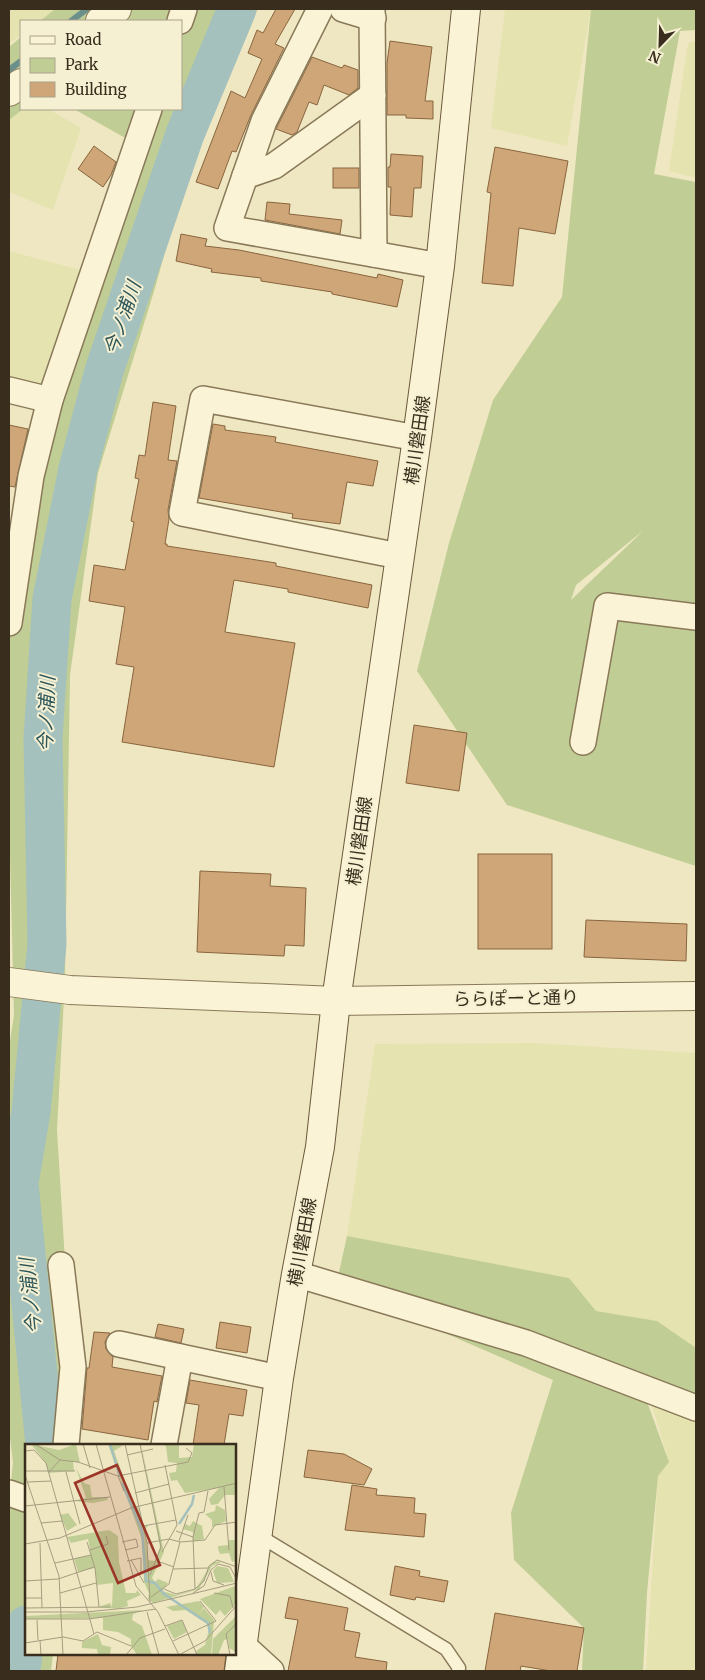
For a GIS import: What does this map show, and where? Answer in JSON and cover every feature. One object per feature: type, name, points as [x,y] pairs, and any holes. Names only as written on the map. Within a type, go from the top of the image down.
[{"type":"main road","points":[[101,20],[116,9]]},
{"type":"main road","name":"横川磐田線","points":[[239,1671],[239,1641],[258,1535],[279,1378],[320,1147],[336,1001],[418,438],[440,266],[466,9]]},
{"type":"main road","name":"ららぽーと通り","points":[[9,982],[70,990],[336,1001],[696,996]]},
{"type":"street","points":[[320,9],[264,121],[227,228],[440,266]]},
{"type":"street","points":[[343,9],[372,13],[374,254]]},
{"type":"street","points":[[245,176],[274,166],[373,95]]},
{"type":"street","points":[[9,624],[32,476],[50,400],[149,110]]},
{"type":"street","points":[[9,390],[50,400]]},
{"type":"street","points":[[400,556],[182,512],[203,398],[418,438]]},
{"type":"street","points":[[583,742],[607,606],[696,617]]},
{"type":"street","points":[[61,1264],[73,1367],[66,1444]]},
{"type":"street","points":[[296,1274],[526,1344],[696,1408]]},
{"type":"street","points":[[119,1344],[279,1378]]},
{"type":"street","points":[[164,1444],[180,1357]]},
{"type":"street","points":[[9,1493],[25,1499]]},
{"type":"street","points":[[239,1641],[271,1671]]},
{"type":"lane","points":[[258,1535],[446,1650],[459,1668],[458,1671]]},
{"type":"shaded area","points":[[9,9],[55,9],[40,20],[20,20],[20,35],[9,44]]},
{"type":"shaded area","points":[[505,9],[591,9],[567,146],[491,128]]},
{"type":"shaded area","points":[[696,41],[696,178],[669,171],[688,43]]},
{"type":"shaded area","points":[[22,110],[50,110],[81,128],[53,210],[9,192],[9,119]]},
{"type":"shaded area","points":[[9,251],[80,270],[41,383],[9,376]]},
{"type":"shaded area","points":[[533,1043],[696,1053],[696,1352],[657,1321],[596,1311],[569,1278],[347,1236],[375,1044]]},
{"type":"shaded area","points":[[647,1389],[696,1408],[696,1671],[646,1671],[658,1476],[669,1462]]},
{"type":"green space","points":[[55,9],[258,9],[205,107],[155,288],[98,473],[70,675],[65,979],[57,1130],[72,1375],[69,1444],[25,1444],[25,1655],[53,1655],[51,1671],[9,1671],[9,1503],[13,1462],[9,1430],[9,1047],[14,1015],[10,856],[9,911],[9,582],[127,139],[76,110],[182,110],[182,20],[41,20]]},
{"type":"green space","points":[[591,9],[696,9],[696,30],[680,31],[654,174],[696,182],[696,866],[507,805],[417,671],[449,543],[493,400],[562,297]],"holes":[[[644,530],[571,600],[576,585]]]},
{"type":"green space","points":[[20,38],[20,110],[22,110],[9,120],[9,47]]},
{"type":"green space","points":[[347,1236],[569,1278],[596,1311],[657,1321],[696,1348],[696,1408],[642,1388],[669,1462],[658,1476],[647,1593],[643,1671],[582,1671],[584,1628],[514,1560],[511,1513],[553,1380],[336,1286]]},
{"type":"building","points":[[276,9],[295,9],[275,44],[284,48],[251,115],[236,152],[232,151],[218,189],[196,182],[231,91],[245,98],[262,59],[248,53],[257,30],[263,33]]},
{"type":"building","points":[[390,41],[432,47],[425,101],[433,101],[433,119],[406,118],[406,115],[387,115],[387,63]]},
{"type":"building","points":[[312,57],[342,68],[344,65],[358,70],[358,88],[349,95],[324,85],[317,105],[309,102],[297,132],[292,135],[276,129]]},
{"type":"building","points":[[94,146],[116,162],[111,175],[103,187],[78,169]]},
{"type":"building","points":[[495,147],[568,161],[555,234],[519,228],[513,286],[482,283],[491,193],[487,192]]},
{"type":"building","points":[[391,154],[423,156],[421,188],[414,188],[412,217],[390,215],[391,187],[388,187],[388,167],[390,167]]},
{"type":"building","points":[[333,168],[359,168],[359,188],[333,188]]},
{"type":"building","points":[[267,202],[290,204],[289,214],[342,220],[340,234],[265,220]]},
{"type":"building","points":[[181,234],[207,239],[205,246],[239,250],[377,278],[378,274],[403,280],[397,307],[332,294],[332,292],[261,281],[261,278],[211,272],[212,269],[176,261]]},
{"type":"building","points":[[153,402],[176,406],[168,460],[177,461],[168,510],[169,519],[165,544],[167,546],[276,563],[276,566],[372,585],[368,608],[288,592],[288,589],[234,580],[225,632],[295,643],[274,767],[122,742],[134,667],[116,664],[125,607],[89,601],[94,565],[125,570],[134,522],[131,521],[139,479],[135,478],[139,455],[145,456]]},
{"type":"building","points":[[213,424],[225,426],[225,430],[276,437],[275,442],[378,461],[373,486],[347,482],[340,524],[292,518],[293,514],[199,498]]},
{"type":"building","points":[[9,425],[28,429],[15,487],[9,486]]},
{"type":"building","points":[[414,725],[467,733],[459,791],[406,783]]},
{"type":"building","points":[[478,854],[552,854],[552,949],[478,949]]},
{"type":"building","points":[[200,871],[271,874],[270,886],[306,888],[304,946],[285,945],[284,956],[197,952]]},
{"type":"building","points":[[586,920],[687,924],[686,961],[584,957]]},
{"type":"building","points":[[220,1322],[251,1327],[247,1353],[216,1348]]},
{"type":"building","points":[[158,1324],[184,1329],[181,1343],[155,1337]]},
{"type":"building","points":[[94,1332],[110,1333],[105,1342],[106,1349],[113,1357],[112,1367],[162,1376],[157,1402],[154,1401],[148,1440],[82,1429],[87,1368],[89,1368]]},
{"type":"building","points":[[190,1380],[247,1390],[243,1416],[229,1414],[224,1444],[193,1444],[199,1405],[186,1403]]},
{"type":"building","points":[[308,1450],[344,1454],[372,1469],[364,1485],[304,1477]]},
{"type":"building","points":[[352,1485],[377,1489],[376,1495],[415,1498],[414,1513],[426,1514],[424,1537],[345,1530]]},
{"type":"building","points":[[395,1566],[420,1571],[419,1576],[448,1581],[444,1602],[416,1597],[415,1600],[390,1595]]},
{"type":"building","points":[[289,1597],[348,1608],[344,1630],[360,1633],[355,1657],[387,1662],[386,1671],[288,1671],[298,1620],[285,1618]]},
{"type":"building","points":[[495,1613],[584,1628],[577,1671],[551,1671],[521,1666],[520,1671],[485,1671]]},
{"type":"building","points":[[58,1655],[226,1655],[224,1671],[56,1671]]},
{"type":"waterway","points":[[72,20],[87,9]]},
{"type":"waterway","name":"今ノ浦川","points":[[45,1444],[19,1183],[31,1112],[47,944],[43,738],[52,599],[78,469],[104,371],[185,134],[237,9]]},
{"type":"waterway","points":[[9,70],[20,62]]},
{"type":"waterway","name":"今ノ浦川","points":[[21,1671],[25,1634]]}]
